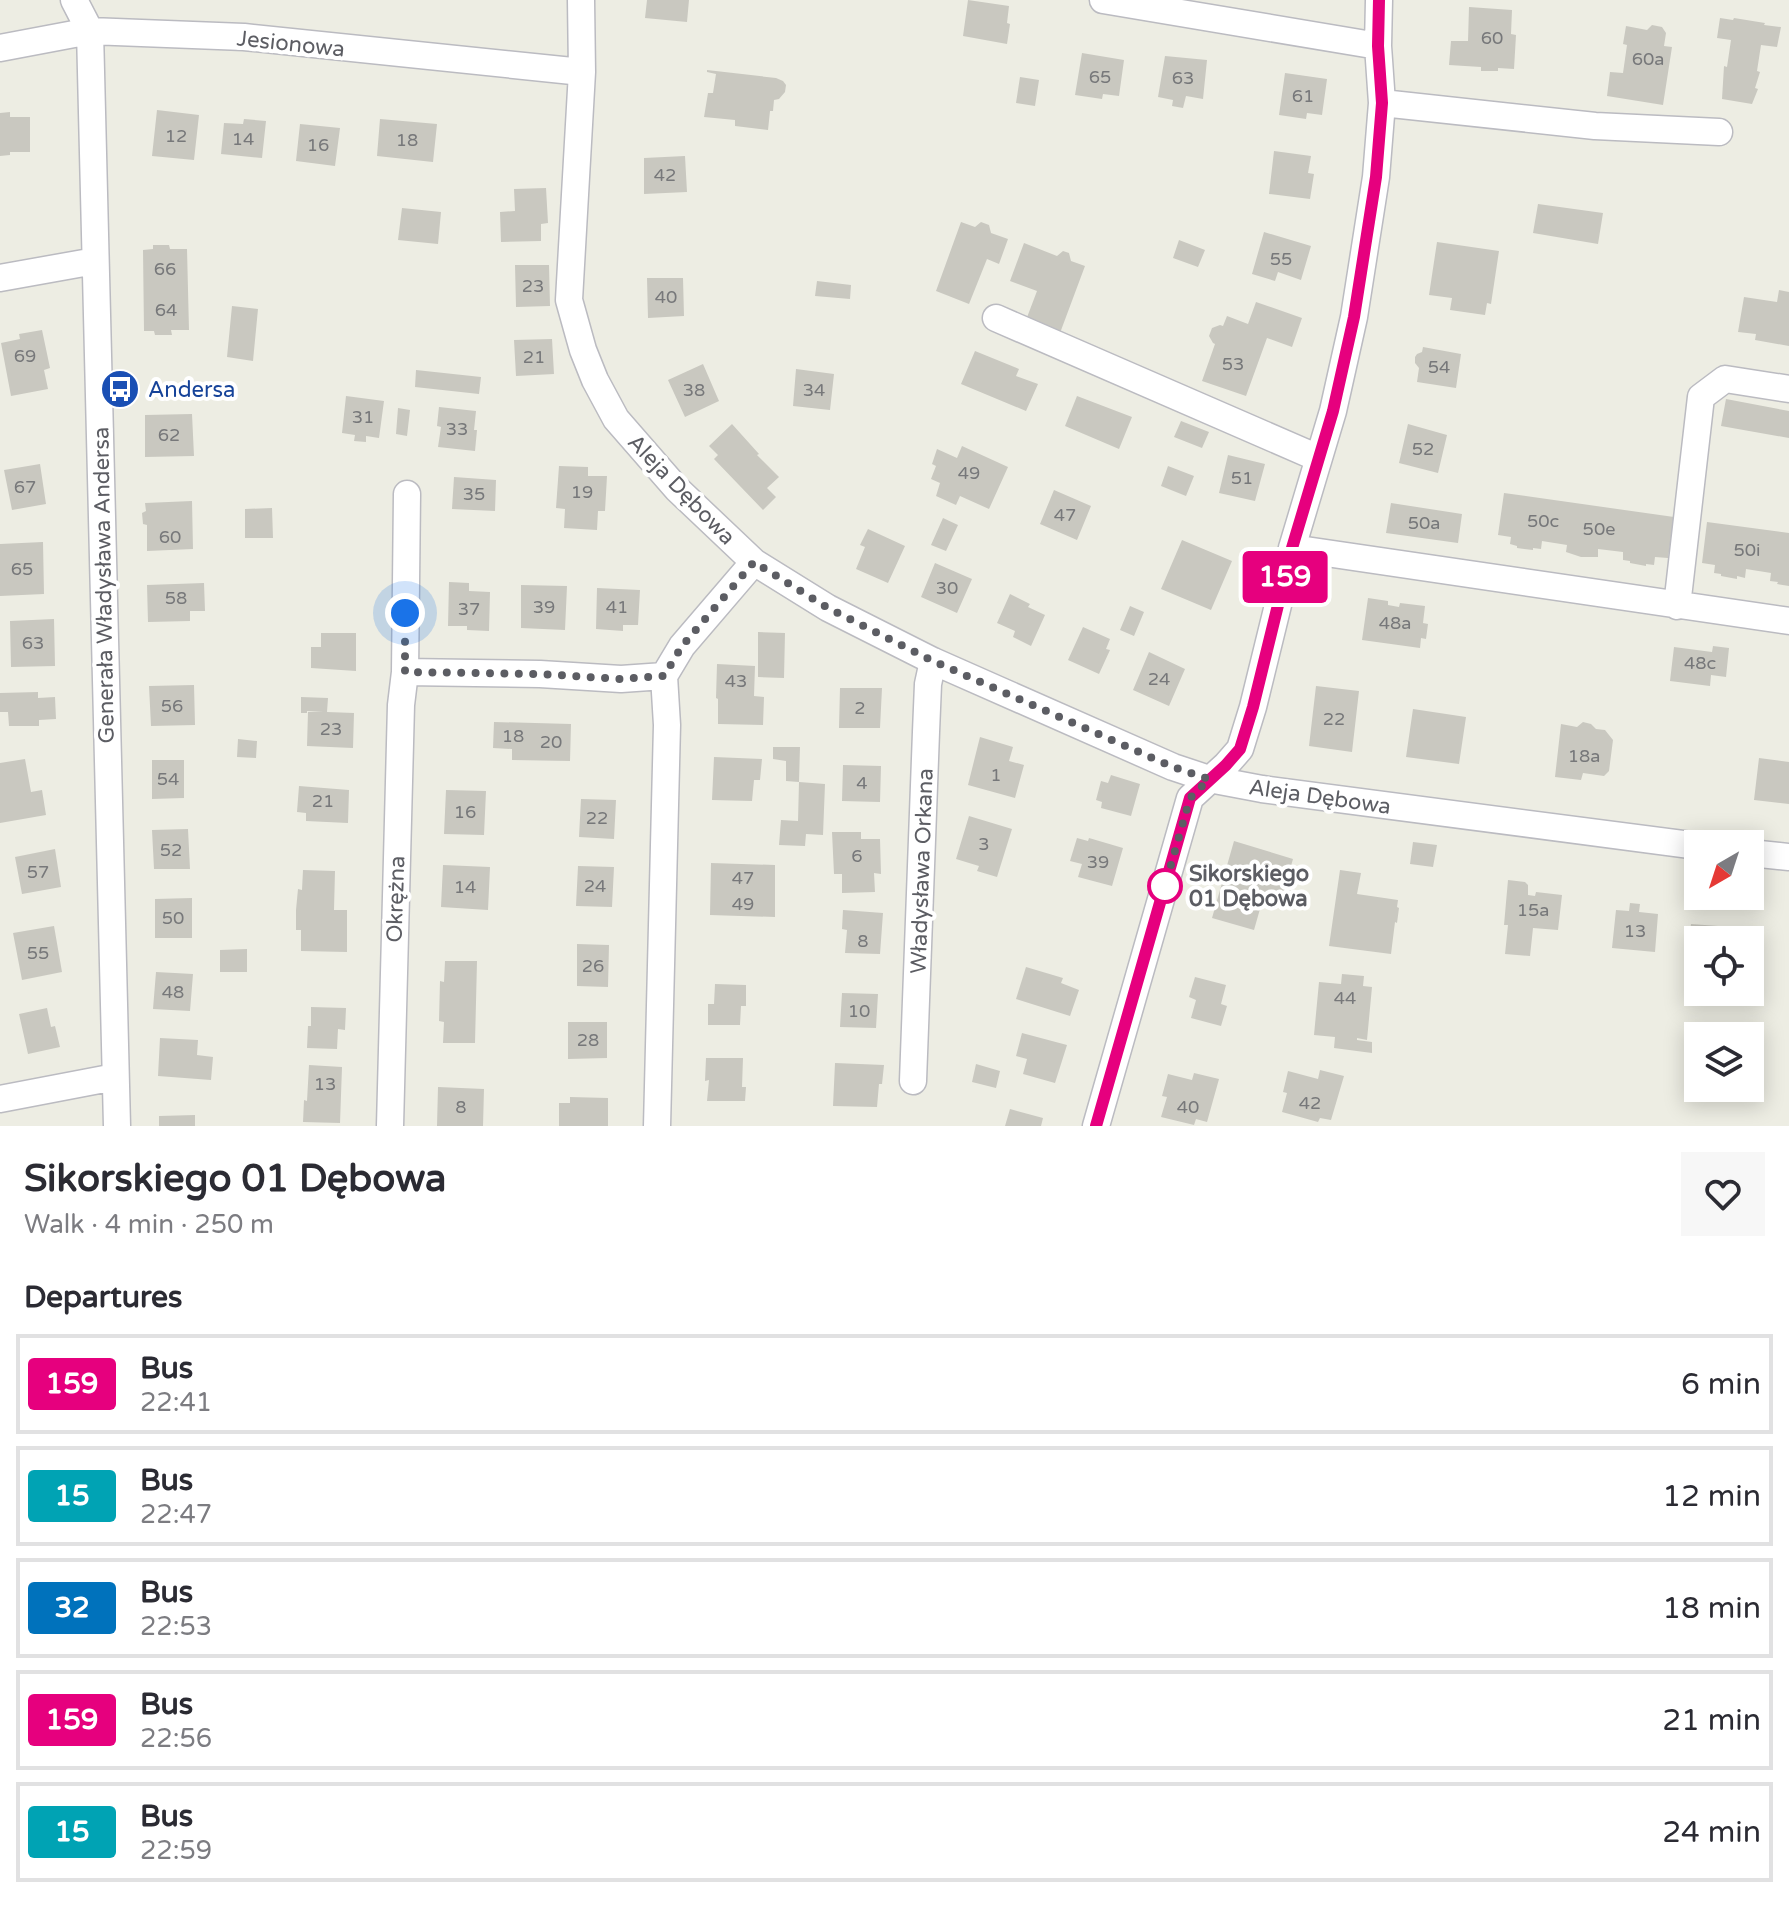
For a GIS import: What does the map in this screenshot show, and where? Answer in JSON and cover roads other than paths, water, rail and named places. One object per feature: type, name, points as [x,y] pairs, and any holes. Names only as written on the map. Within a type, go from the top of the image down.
[{"type":"street","name":"Generała Władysława Andersa","points":[[74,0],[90,31],[117,1126]]},
{"type":"street","name":"Aleja Dębowa","points":[[581,0],[582,72],[569,300],[583,350],[616,419],[677,489],[754,562],[828,608],[933,661],[1173,767],[1209,779],[1684,844]]},
{"type":"street","points":[[1103,0],[1378,46]]},
{"type":"street","points":[[1096,1126],[1190,798],[1240,749],[1292,548],[1333,411],[1354,317],[1376,177],[1382,103],[1379,0]]},
{"type":"street","name":"Jesionowa","points":[[0,48],[90,31],[244,37],[582,72]]},
{"type":"street","points":[[1382,103],[1595,126],[1719,132]]},
{"type":"street","points":[[0,278],[95,261]]},
{"type":"street","points":[[996,318],[1318,458]]},
{"type":"street","points":[[1677,606],[1701,397],[1725,379],[1789,389]]},
{"type":"street","name":"Okrężna","points":[[390,1126],[401,705],[405,672],[407,494]]},
{"type":"street","points":[[1292,548],[1789,621]]},
{"type":"street","points":[[657,1126],[667,725],[664,676],[682,646],[754,562]]},
{"type":"street","name":"Władysława Orkana","points":[[913,1081],[928,684],[933,661]]},
{"type":"street","points":[[405,672],[621,679],[664,676]]},
{"type":"street","points":[[1764,854],[1789,857]]},
{"type":"street","points":[[0,1099],[115,1077]]},
{"type":"place","name":"Andersa","points":[[120,389]]},
{"type":"place","name":"Sikorskiego 01 Dębowa","points":[[1165,886]]}]
